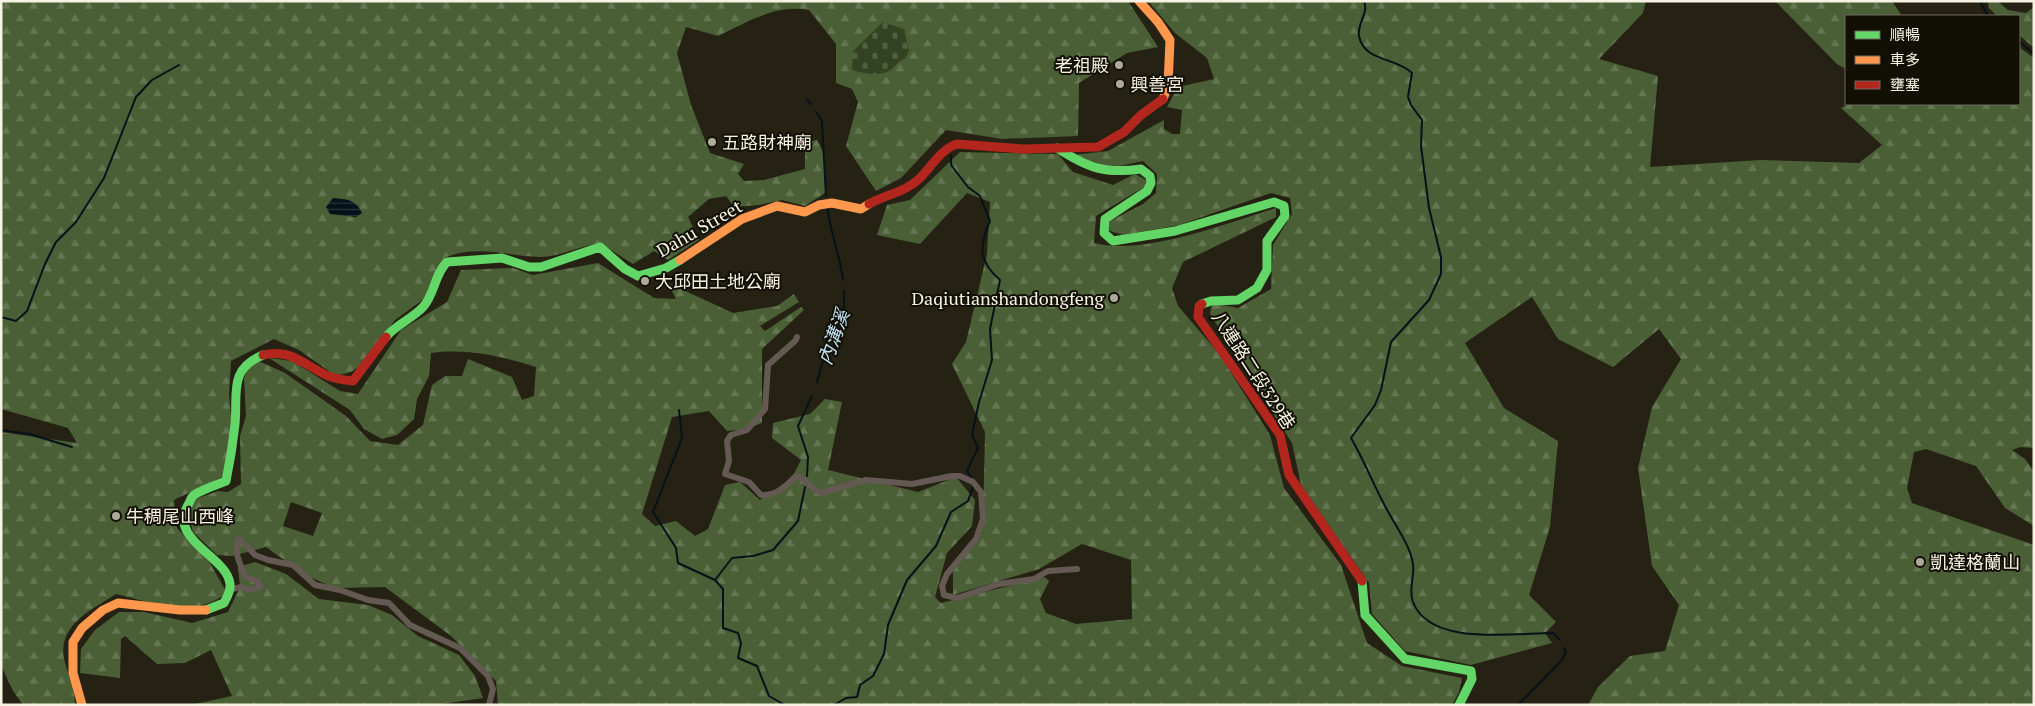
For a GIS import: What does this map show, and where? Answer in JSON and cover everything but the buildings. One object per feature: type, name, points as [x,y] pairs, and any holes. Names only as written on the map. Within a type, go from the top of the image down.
[{"type":"street","points":[[1056,148],[1098,147],[1111,141],[1140,115],[1162,101],[1167,93],[1170,40],[1158,22],[1145,10],[1139,1]]},
{"type":"street","name":"Dahu Street","points":[[230,590],[221,567],[212,557],[200,550],[189,534],[184,512],[193,496],[218,487],[226,481],[236,417],[234,394],[237,380],[244,366],[258,356],[270,352],[289,354],[322,375],[338,380],[353,381],[389,333],[423,307],[431,295],[439,270],[447,262],[502,258],[530,268],[541,267],[600,247],[625,270],[638,276],[666,268],[719,236],[742,219],[776,206],[805,212],[814,206],[830,201],[861,209],[883,196],[901,192],[919,179],[948,147],[957,144],[1023,149],[1056,148]]},
{"type":"street","name":"八連路二段329巷","points":[[1056,148],[1076,161],[1094,169],[1114,172],[1141,169],[1150,177],[1152,182],[1136,202],[1111,212],[1105,219],[1103,225],[1104,234],[1113,241],[1142,239],[1174,233],[1274,202],[1284,206],[1285,216],[1267,241],[1269,264],[1266,278],[1241,300],[1204,302],[1199,306],[1198,317],[1280,435],[1288,475],[1362,581],[1364,615],[1405,659],[1471,671],[1472,679],[1459,705]]},
{"type":"street","points":[[797,337],[768,365],[765,409],[747,430],[731,435],[727,441],[729,461],[725,474],[749,482],[761,495],[770,495],[782,490],[796,476],[801,477],[815,491],[822,493],[866,480],[912,484],[960,476],[973,482],[981,492],[983,519],[976,539],[947,574],[942,586],[944,595],[957,598],[999,584],[1034,579],[1048,571],[1077,569]]},
{"type":"street","points":[[82,705],[72,667],[73,642],[77,634],[97,615],[117,603],[138,604],[187,612],[211,608],[223,603],[230,590],[240,587],[250,590],[260,587],[258,581],[246,577],[238,561],[236,542],[239,538],[255,555],[268,560],[293,565],[315,585],[346,592],[368,600],[389,603],[410,625],[460,648],[488,676],[493,689],[489,705]]},
{"type":"green space","points":[[1,1],[1128,1],[1158,47],[1127,53],[1079,83],[1078,136],[1002,139],[946,130],[901,178],[876,191],[846,146],[858,102],[852,89],[836,83],[836,44],[809,10],[797,9],[773,12],[718,36],[686,27],[677,53],[691,105],[710,153],[744,164],[738,174],[744,181],[764,180],[805,169],[805,142],[817,140],[825,156],[825,193],[805,206],[782,200],[759,205],[734,207],[726,196],[709,199],[688,217],[699,240],[668,260],[654,251],[633,264],[600,243],[547,257],[480,251],[456,254],[444,258],[437,283],[421,301],[395,320],[361,365],[351,372],[336,376],[299,350],[274,339],[231,361],[229,394],[232,429],[224,476],[174,500],[177,528],[210,563],[227,593],[214,601],[187,607],[173,607],[116,594],[77,621],[65,639],[63,650],[75,705],[23,705],[13,691],[1,665],[1,432],[77,443],[68,428],[1,409]]},
{"type":"green space","points":[[1148,1],[1646,1],[1643,13],[1599,59],[1658,76],[1650,167],[1760,160],[1859,163],[1882,145],[1841,108],[1847,105],[2020,105],[2020,48],[2034,58],[2034,448],[2020,447],[2012,450],[2025,459],[2034,471],[2034,526],[2005,508],[1976,466],[1926,449],[1914,452],[1907,488],[1912,503],[2034,545],[2034,705],[1588,705],[1598,687],[1630,656],[1665,651],[1679,605],[1652,566],[1638,468],[1652,407],[1681,359],[1659,329],[1613,367],[1558,339],[1532,297],[1465,343],[1504,408],[1558,441],[1550,527],[1529,595],[1556,622],[1545,633],[1552,643],[1471,665],[1405,651],[1372,614],[1369,583],[1301,485],[1292,443],[1210,314],[1212,303],[1238,308],[1271,289],[1273,245],[1292,214],[1290,198],[1271,193],[1179,225],[1123,235],[1107,230],[1110,221],[1143,204],[1156,193],[1157,174],[1143,161],[1107,167],[1082,161],[1074,155],[1108,151],[1164,120],[1164,129],[1172,134],[1180,134],[1182,110],[1167,107],[1178,87],[1214,79],[1207,58],[1175,33]]},
{"type":"green space","points":[[1775,1],[1892,1],[1901,15],[1845,15],[1845,68],[1837,64]]},
{"type":"green space","points":[[1988,1],[1997,1],[2008,10],[2026,13],[2034,7],[2034,48],[2020,36],[2020,15],[1996,15],[1989,8]]},
{"type":"green space","points":[[883,22],[904,29],[909,51],[905,59],[889,71],[880,74],[852,70],[853,51]]},
{"type":"green space","points":[[960,152],[1058,154],[1073,172],[1113,185],[1135,174],[1146,180],[1146,186],[1096,216],[1094,243],[1114,246],[1161,242],[1276,208],[1276,217],[1183,262],[1172,288],[1178,306],[1220,355],[1270,435],[1284,488],[1341,565],[1367,643],[1402,666],[1462,678],[1459,692],[1452,705],[498,705],[496,681],[451,636],[385,587],[335,588],[305,575],[266,547],[232,556],[217,555],[193,532],[187,509],[193,500],[218,491],[228,492],[241,484],[240,436],[246,416],[244,378],[251,362],[261,362],[285,373],[346,416],[370,441],[398,445],[423,425],[432,385],[445,376],[462,376],[468,359],[512,377],[522,400],[534,396],[536,367],[510,359],[471,352],[431,353],[429,376],[417,399],[414,419],[397,435],[382,439],[364,429],[350,410],[269,358],[292,361],[340,391],[358,394],[401,330],[447,302],[461,270],[513,268],[533,275],[598,263],[654,298],[676,299],[668,283],[733,313],[777,306],[794,294],[799,302],[760,326],[765,331],[801,307],[804,310],[762,349],[762,423],[747,429],[727,431],[709,411],[672,417],[642,514],[655,526],[676,521],[695,536],[708,529],[725,485],[740,482],[760,500],[792,478],[801,460],[772,438],[773,423],[810,414],[825,399],[842,402],[828,470],[918,492],[956,477],[975,500],[972,526],[947,553],[935,597],[941,603],[1044,577],[1049,581],[1040,599],[1046,613],[1076,624],[1132,619],[1131,560],[1082,544],[1039,569],[953,595],[953,571],[983,525],[985,432],[952,364],[966,342],[987,254],[990,202],[967,193],[920,244],[877,235],[887,205],[910,200]],"holes":[[[291,502],[322,513],[313,536],[283,526]]]},
{"type":"green space","points":[[255,562],[286,574],[319,599],[368,605],[392,615],[418,636],[459,655],[475,676],[483,698],[435,705],[191,705],[232,696],[211,650],[185,663],[157,664],[125,636],[121,639],[120,678],[80,673],[81,649],[95,630],[119,612],[144,612],[192,623],[228,612],[240,587],[238,567]]},
{"type":"shaded area","points":[[333,198],[351,201],[357,205],[362,213],[356,217],[330,214],[326,207]]},
{"type":"waterway","points":[[1364,1],[1365,10],[1359,31],[1362,44],[1367,51],[1398,64],[1412,73],[1408,97],[1411,105],[1422,120],[1421,146],[1429,208],[1441,257],[1441,274],[1429,300],[1391,342],[1381,390],[1375,405],[1351,438],[1409,549],[1413,564],[1412,597],[1422,616],[1437,626],[1455,632],[1496,635],[1553,633],[1560,640]]},
{"type":"waterway","points":[[1980,1],[1987,15]]},
{"type":"waterway","points":[[2020,42],[2034,54]]},
{"type":"waterway","points":[[1,317],[16,321],[27,311],[45,264],[56,242],[76,222],[104,178],[136,97],[152,80],[179,65]]},
{"type":"waterway","name":"內溝溪","points":[[807,100],[811,104]]},
{"type":"waterway","name":"內溝溪","points":[[816,112],[822,121],[826,196]]},
{"type":"waterway","points":[[951,155],[951,165],[968,187],[980,196],[990,221],[984,238],[984,260],[1000,280],[990,329],[992,360],[979,402],[972,435],[978,448],[967,471],[972,479]]},
{"type":"waterway","name":"內溝溪","points":[[827,206],[843,280]]},
{"type":"waterway","name":"內溝溪","points":[[817,382],[826,350],[841,317],[844,305],[844,291]]},
{"type":"waterway","name":"內溝溪","points":[[807,476],[808,457],[798,426],[812,396]]},
{"type":"waterway","points":[[679,410],[682,438],[653,512],[676,548],[678,563],[715,580],[723,589],[723,628],[738,633],[741,643],[738,658],[757,666],[769,696],[785,705]]},
{"type":"waterway","points":[[1,430],[29,434],[72,447]]},
{"type":"waterway","name":"內溝溪","points":[[715,580],[732,558],[753,556],[773,550],[798,521],[805,487]]},
{"type":"waterway","points":[[834,705],[846,698],[857,697],[860,685],[873,676],[884,654],[888,625],[907,580],[936,546],[951,512],[968,501],[973,487]]},
{"type":"waterway","points":[[1518,705],[1562,660],[1566,651],[1564,648]]},
{"type":"traffic: fast","points":[[1057,148],[1087,165],[1117,171],[1141,169],[1150,176],[1151,183],[1147,191],[1105,219],[1104,233],[1113,241],[1175,231],[1274,202],[1284,206],[1285,216],[1267,241],[1267,270],[1257,288],[1238,300],[1211,301],[1202,304]]},
{"type":"traffic: fast","points":[[386,337],[423,307],[430,296],[439,273],[447,262],[502,258],[529,267],[541,267],[600,247],[625,269],[638,276],[666,268],[680,260]]},
{"type":"traffic: fast","points":[[206,610],[224,603],[230,584],[227,574],[192,538],[186,529],[184,518],[193,496],[226,481],[234,431],[237,383],[244,367],[263,355]]},
{"type":"traffic: fast","points":[[1362,581],[1365,615],[1405,659],[1471,671],[1472,679],[1459,705]]},
{"type":"traffic: slow","points":[[1139,1],[1158,22],[1170,40],[1168,86],[1163,99]]},
{"type":"traffic: slow","points":[[680,260],[742,219],[777,206],[805,212],[819,205],[832,203],[861,209],[869,204]]},
{"type":"traffic: slow","points":[[82,705],[73,673],[73,642],[82,628],[103,610],[118,603],[180,610],[206,610]]},
{"type":"traffic: jam","points":[[869,204],[915,183],[941,154],[951,146],[957,144],[1023,149],[1098,147],[1124,132],[1141,115],[1163,99]]},
{"type":"traffic: jam","points":[[1202,304],[1199,306],[1198,317],[1280,435],[1289,475],[1362,581]]},
{"type":"traffic: jam","points":[[263,355],[273,353],[289,356],[329,376],[353,381],[386,337]]},
{"type":"place","name":"老祖殿","points":[[1119,65]]},
{"type":"place","name":"興善宮","points":[[1120,84]]},
{"type":"place","name":"五路財神廟","points":[[712,142]]},
{"type":"place","name":"大邱田土地公廟","points":[[645,281]]},
{"type":"place","name":"Daqiutianshandongfeng","points":[[1114,298]]},
{"type":"place","name":"牛稠尾山西峰","points":[[116,516]]},
{"type":"place","name":"凱達格蘭山","points":[[1920,562]]}]
